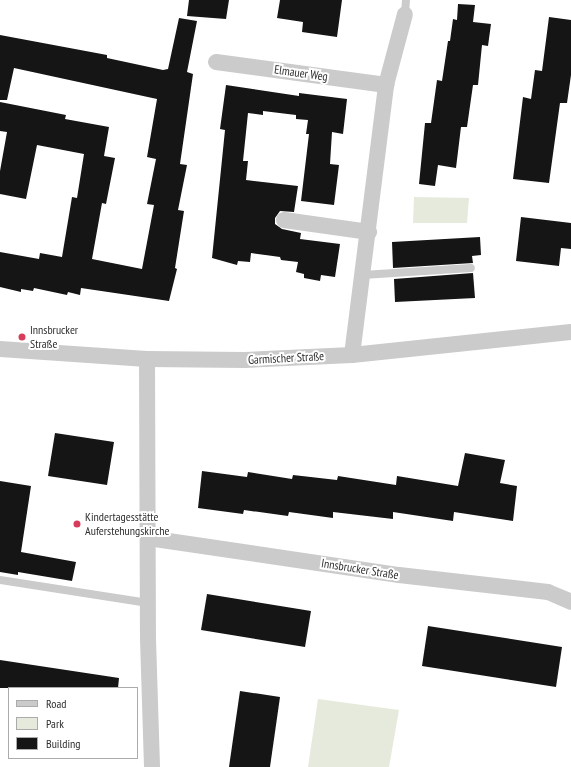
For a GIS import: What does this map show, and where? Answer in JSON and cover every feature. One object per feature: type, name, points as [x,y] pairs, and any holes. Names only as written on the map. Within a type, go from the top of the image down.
[{"type":"street","points":[[352,355],[369,232],[386,84],[406,7]]},
{"type":"street","name":"Elmauer Weg","points":[[216,62],[386,84]]},
{"type":"street","points":[[284,220],[369,232]]},
{"type":"street","name":"Garmischer Straße","points":[[0,350],[147,359],[245,360],[352,355],[571,332]]},
{"type":"street","points":[[147,359],[148,603],[152,767]]},
{"type":"street","name":"Innsbrucker Straße","points":[[148,538],[399,575],[548,592],[571,602]]},
{"type":"lane","points":[[363,275],[471,268]]},
{"type":"lane","points":[[0,580],[148,603]]},
{"type":"green space","points":[[414,197],[469,198],[467,223],[413,223]]},
{"type":"green space","points":[[318,699],[399,710],[389,767],[308,767]]},
{"type":"building","points":[[189,0],[229,0],[226,19],[187,16]]},
{"type":"building","points":[[280,0],[342,0],[337,37],[302,32],[303,22],[277,18]]},
{"type":"building","points":[[458,4],[475,5],[473,22],[491,24],[488,46],[482,45],[478,85],[473,85],[467,127],[461,127],[456,168],[438,165],[435,186],[419,184],[425,123],[431,123],[437,80],[442,81],[453,19],[457,20]]},
{"type":"building","points":[[549,17],[571,20],[571,75],[567,103],[560,103],[549,183],[513,179],[523,97],[531,99],[535,70],[542,71]]},
{"type":"building","points":[[179,18],[197,21],[187,72],[193,74],[180,164],[187,165],[178,210],[184,211],[175,268],[177,269],[169,301],[81,288],[80,295],[68,292],[67,295],[34,288],[33,291],[21,289],[21,292],[0,287],[0,252],[39,259],[40,253],[62,257],[72,197],[77,198],[84,154],[37,145],[26,199],[0,194],[0,171],[7,132],[0,131],[0,102],[66,115],[65,119],[109,127],[104,156],[115,158],[106,204],[102,203],[92,259],[142,269],[154,205],[147,204],[156,159],[147,157],[157,99],[14,68],[7,100],[0,100],[0,35],[107,55],[107,58],[163,70],[168,69]]},
{"type":"building","points":[[226,85],[299,96],[299,93],[347,99],[343,134],[332,132],[330,164],[339,165],[334,205],[301,201],[309,134],[306,134],[308,120],[296,119],[296,115],[263,111],[263,115],[248,113],[243,161],[248,161],[246,180],[298,186],[294,212],[280,211],[275,218],[275,224],[282,229],[301,233],[300,239],[340,244],[335,277],[321,275],[320,281],[304,278],[304,274],[296,272],[298,262],[281,260],[280,257],[251,253],[250,262],[238,261],[237,265],[212,258],[225,130],[220,129]]},
{"type":"building","points":[[521,217],[571,223],[571,249],[561,248],[559,266],[516,261]]},
{"type":"building","points":[[480,237],[481,255],[472,256],[473,263],[393,268],[392,242]]},
{"type":"building","points":[[473,273],[475,298],[395,302],[394,279]]},
{"type":"building","points":[[55,433],[114,442],[107,485],[48,476]]},
{"type":"building","points":[[465,453],[505,460],[500,483],[517,486],[513,521],[454,512],[453,521],[393,512],[393,519],[333,512],[333,518],[289,512],[288,516],[244,510],[243,514],[198,508],[202,471],[247,477],[248,472],[292,479],[293,475],[337,480],[338,476],[396,485],[397,476],[458,486]]},
{"type":"building","points":[[0,481],[31,486],[21,552],[76,562],[72,581],[18,572],[18,575],[0,572]]},
{"type":"building","points":[[207,594],[311,611],[305,647],[201,630]]},
{"type":"building","points":[[428,626],[562,647],[556,687],[422,666]]},
{"type":"building","points":[[0,660],[119,678],[118,687],[0,688]]},
{"type":"building","points":[[240,691],[280,697],[270,767],[229,767]]},
{"type":"place","name":"Innsbrucker Straße","points":[[22,337]]},
{"type":"place","name":"Kindertagesstätte Auferstehungskirche","points":[[77,524]]}]
